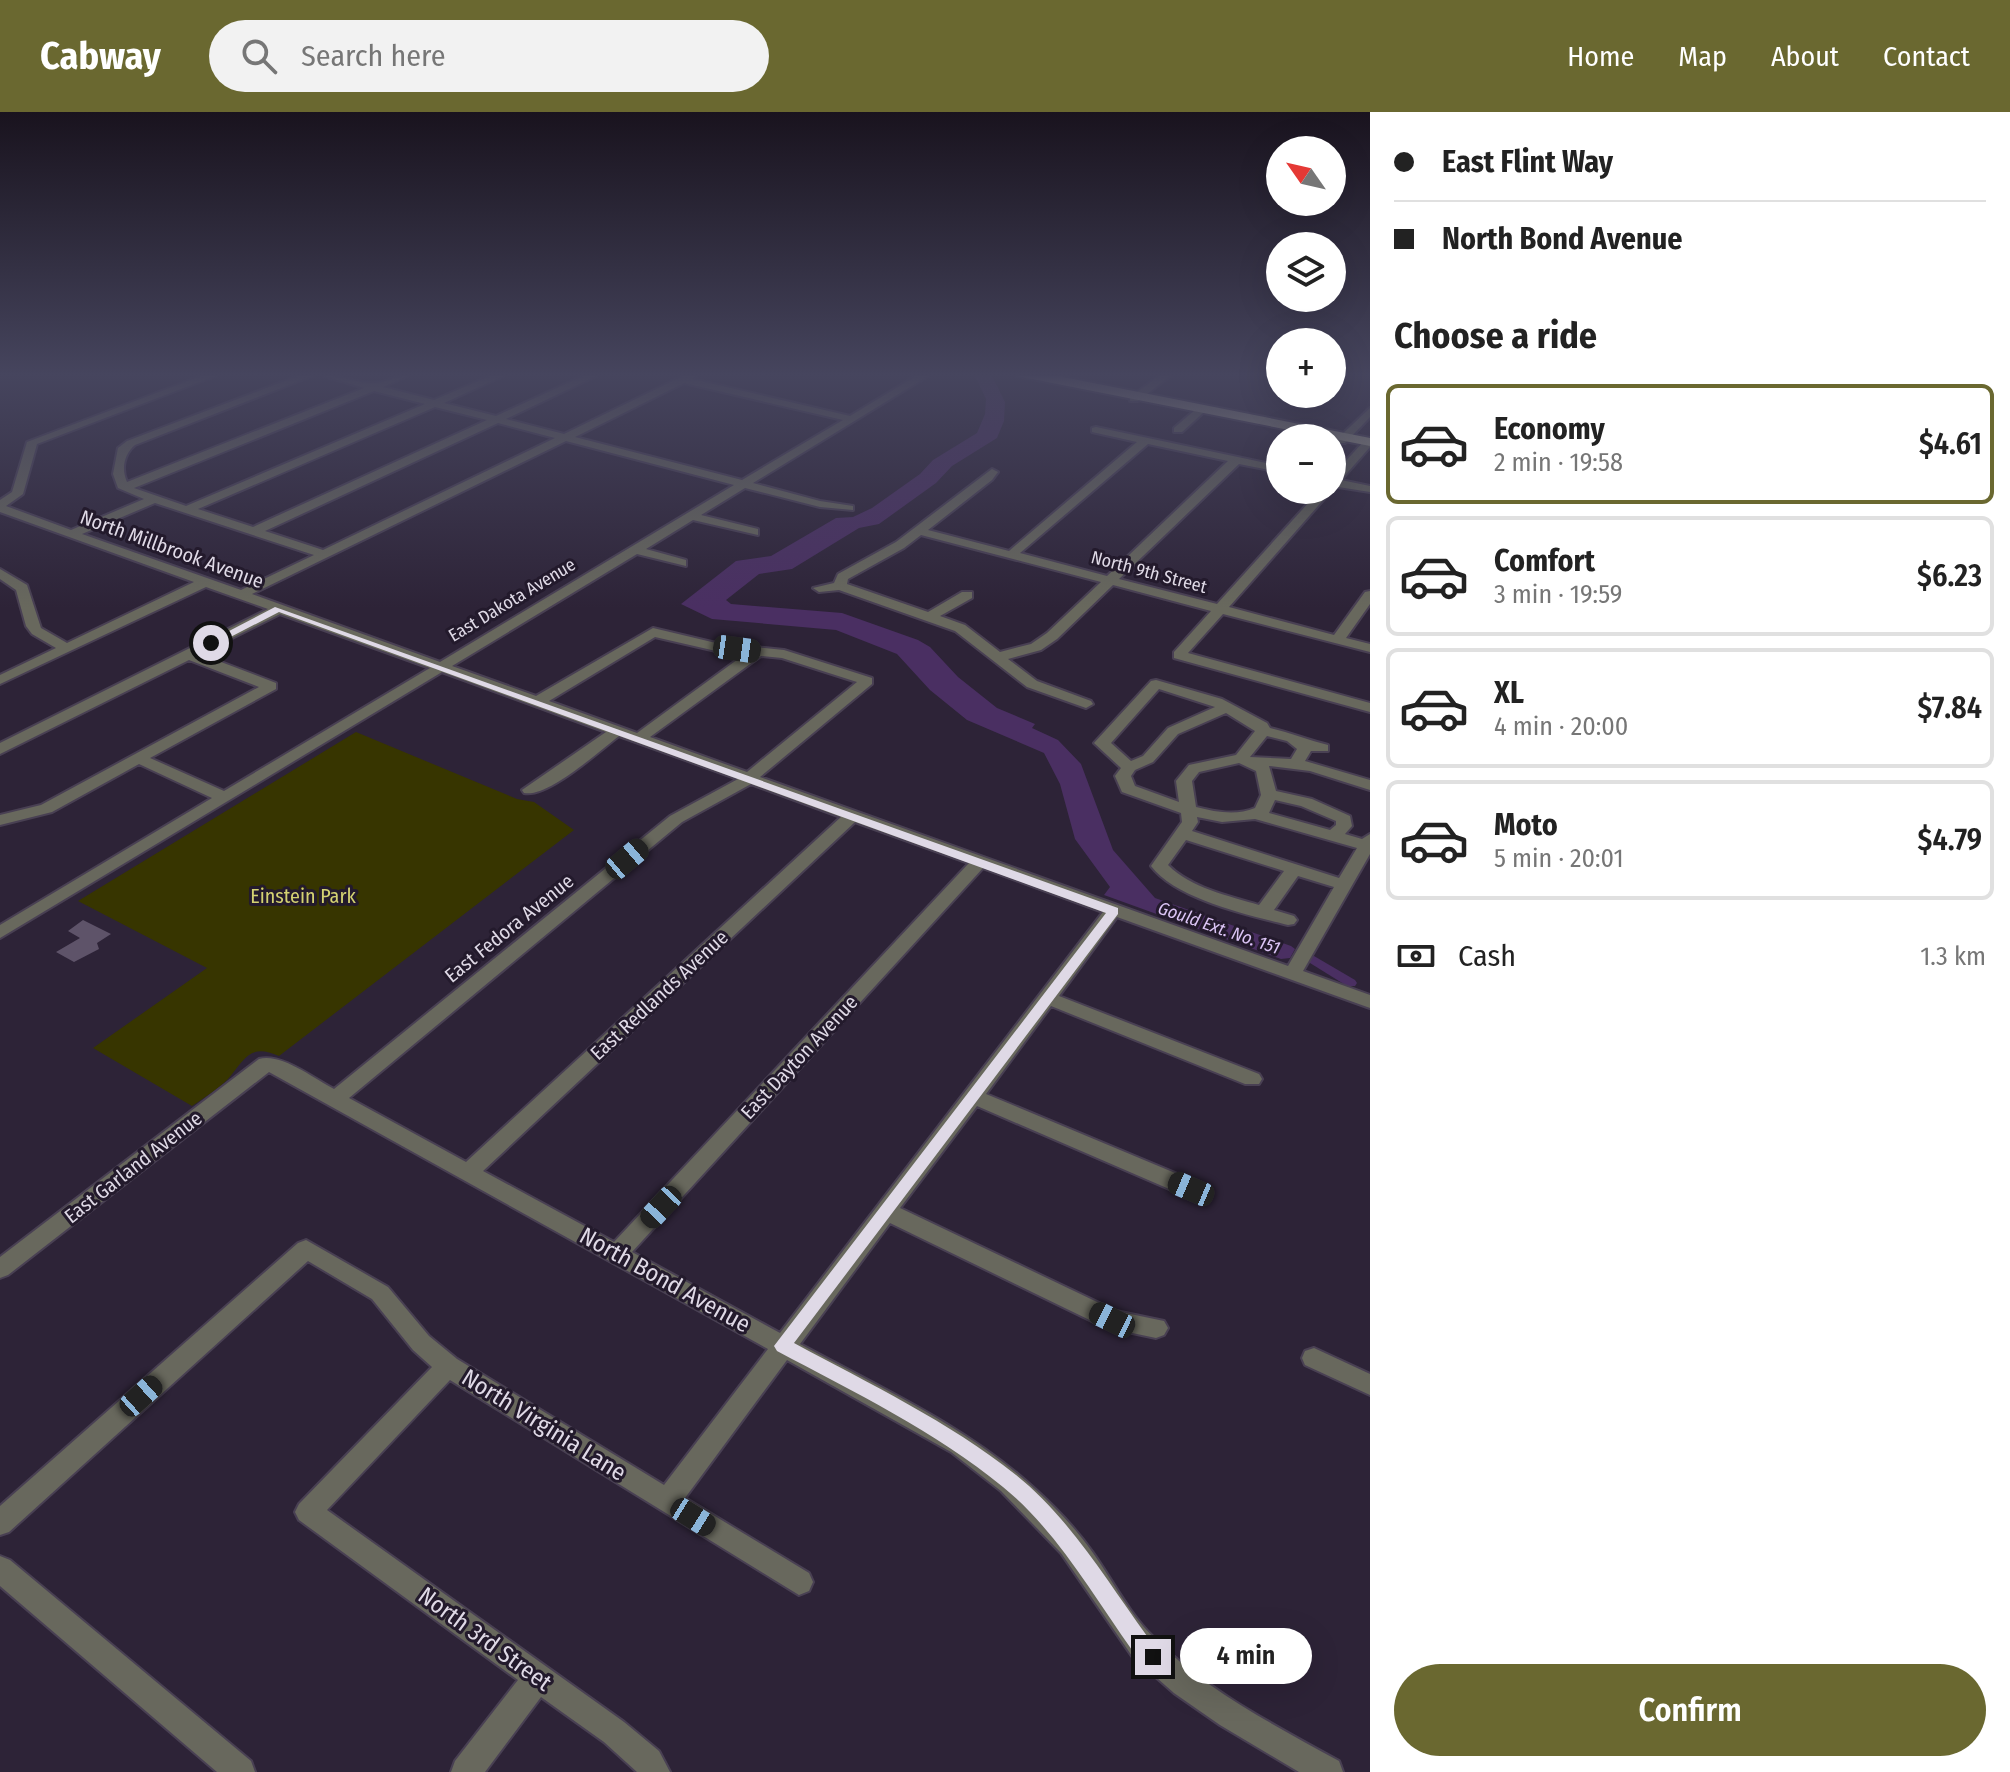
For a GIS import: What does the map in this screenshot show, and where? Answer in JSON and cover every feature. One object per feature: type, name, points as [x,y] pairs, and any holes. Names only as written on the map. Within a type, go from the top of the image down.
[{"type":"street","points":[[0,507],[17,494],[29,453]]},
{"type":"street","points":[[123,453],[118,477],[124,488],[326,555]]},
{"type":"street","points":[[124,488],[210,453]]},
{"type":"street","points":[[186,510],[317,453]]},
{"type":"street","points":[[253,532],[425,453]]},
{"type":"street","points":[[241,595],[534,453]]},
{"type":"street","points":[[626,453],[849,508]]},
{"type":"street","name":"East Dakota Avenue","points":[[0,933],[794,453]]},
{"type":"street","points":[[1011,555],[1130,453]]},
{"type":"street","points":[[1207,453],[1266,466]]},
{"type":"street","points":[[1346,468],[1360,453]]},
{"type":"street","points":[[999,657],[1044,642],[1236,460]]},
{"type":"street","points":[[840,586],[840,581],[848,573],[891,551],[992,472]]},
{"type":"street","points":[[1346,486],[1370,489]]},
{"type":"street","points":[[71,534],[155,499]]},
{"type":"street","points":[[1313,504],[1179,655],[1370,708]]},
{"type":"street","name":"North Millbrook Avenue","points":[[0,507],[1370,1002]]},
{"type":"street","points":[[691,516],[754,532]]},
{"type":"street","points":[[0,524],[28,518]]},
{"type":"street","name":"North 9th Street","points":[[919,531],[1370,648]]},
{"type":"street","points":[[634,549],[682,563]]},
{"type":"street","points":[[0,573],[17,583],[30,597],[32,627],[47,639],[67,648]]},
{"type":"street","points":[[0,680],[205,582]]},
{"type":"street","points":[[819,588],[840,586],[931,616],[970,633],[1032,684],[1086,704]]},
{"type":"street","points":[[931,616],[967,595]]},
{"type":"street","points":[[1337,640],[1370,595]]},
{"type":"street","points":[[0,749],[279,609]]},
{"type":"street","points":[[537,702],[653,632],[757,652]]},
{"type":"street","points":[[638,739],[757,652]]},
{"type":"street","name":"East Fedora Avenue","points":[[335,1099],[676,819],[722,797],[748,779],[867,681],[784,654],[757,652]]},
{"type":"street","points":[[0,820],[46,809],[271,686],[189,655]]},
{"type":"street","points":[[1129,767],[1102,743],[1156,684],[1203,697],[1262,726],[1263,731],[1247,760]]},
{"type":"street","points":[[1224,708],[1173,731],[1148,759],[1129,767],[1123,776],[1128,789],[1191,812],[1241,818],[1258,815],[1368,842],[1292,975]]},
{"type":"street","points":[[530,790],[547,782],[617,731]]},
{"type":"street","points":[[1263,731],[1292,738],[1302,745],[1323,748]]},
{"type":"street","points":[[1297,762],[1305,748],[1302,745]]},
{"type":"street","points":[[140,759],[223,797]]},
{"type":"street","points":[[1247,760],[1263,769],[1272,795],[1266,809],[1258,815]]},
{"type":"street","points":[[1288,920],[1165,875],[1159,866],[1190,822],[1191,812],[1184,781],[1194,768],[1247,760],[1276,760],[1297,762],[1370,785]]},
{"type":"street","points":[[1272,795],[1306,802],[1335,813],[1344,819],[1344,826],[1334,835]]},
{"type":"street","name":"East Redlands Avenue","points":[[467,1173],[852,816]]},
{"type":"street","points":[[1183,834],[1344,885]]},
{"type":"street","name":"East Dayton Avenue","points":[[618,1253],[979,862]]},
{"type":"street","points":[[1264,911],[1294,869]]},
{"type":"street","points":[[667,1501],[1113,911]]},
{"type":"street","points":[[1047,998],[1252,1079]]},
{"type":"street","name":"North Bond Avenue","points":[[266,1064],[923,1421],[1011,1481],[1059,1531],[1140,1643],[1173,1676],[1214,1705],[1328,1772]]},
{"type":"street","name":"East Garland Avenue","points":[[0,1269],[266,1064]]},
{"type":"street","points":[[973,1096],[1191,1189]]},
{"type":"street","points":[[886,1211],[1112,1320],[1156,1328]]},
{"type":"street","name":"North Virginia Lane","points":[[0,1523],[306,1249],[380,1293],[421,1343],[448,1366],[799,1582]]},
{"type":"street","points":[[1314,1358],[1370,1385]]},
{"type":"street","name":"North 3rd Street","points":[[448,1366],[308,1512],[614,1732],[655,1772]]},
{"type":"street","points":[[0,1569],[240,1772]]},
{"type":"street","points":[[466,1772],[539,1677]]},
{"type":"green space","name":"Einstein Park","points":[[356,732],[517,799],[534,802],[574,830],[279,1056],[254,1052],[224,1083],[192,1106],[93,1048],[207,968],[78,901]]},
{"type":"water","points":[[944,453],[972,453],[879,524],[859,528],[792,569],[759,574],[726,600],[731,604],[842,613],[930,647],[958,677],[997,708],[1035,724],[1032,728],[1058,740],[1081,764],[1113,850],[1155,898],[1291,946],[1295,949],[1290,958],[1281,959],[1104,895],[1110,887],[1075,839],[1060,784],[1044,753],[967,720],[930,690],[897,654],[836,630],[712,619],[681,604],[736,561],[771,556],[836,518],[853,517],[872,508],[920,474]]},
{"type":"building","points":[[83,920],[111,934],[97,943],[99,949],[74,962],[56,952],[80,938],[68,931]]},
{"type":"waterway","name":"Gould Ext. No. 151","points":[[1314,960],[1351,983]]},
{"type":"route","points":[[211,643],[279,609],[1113,911],[783,1346],[923,1421],[1011,1481],[1082,1559],[1104,1595],[1153,1657]]}]
